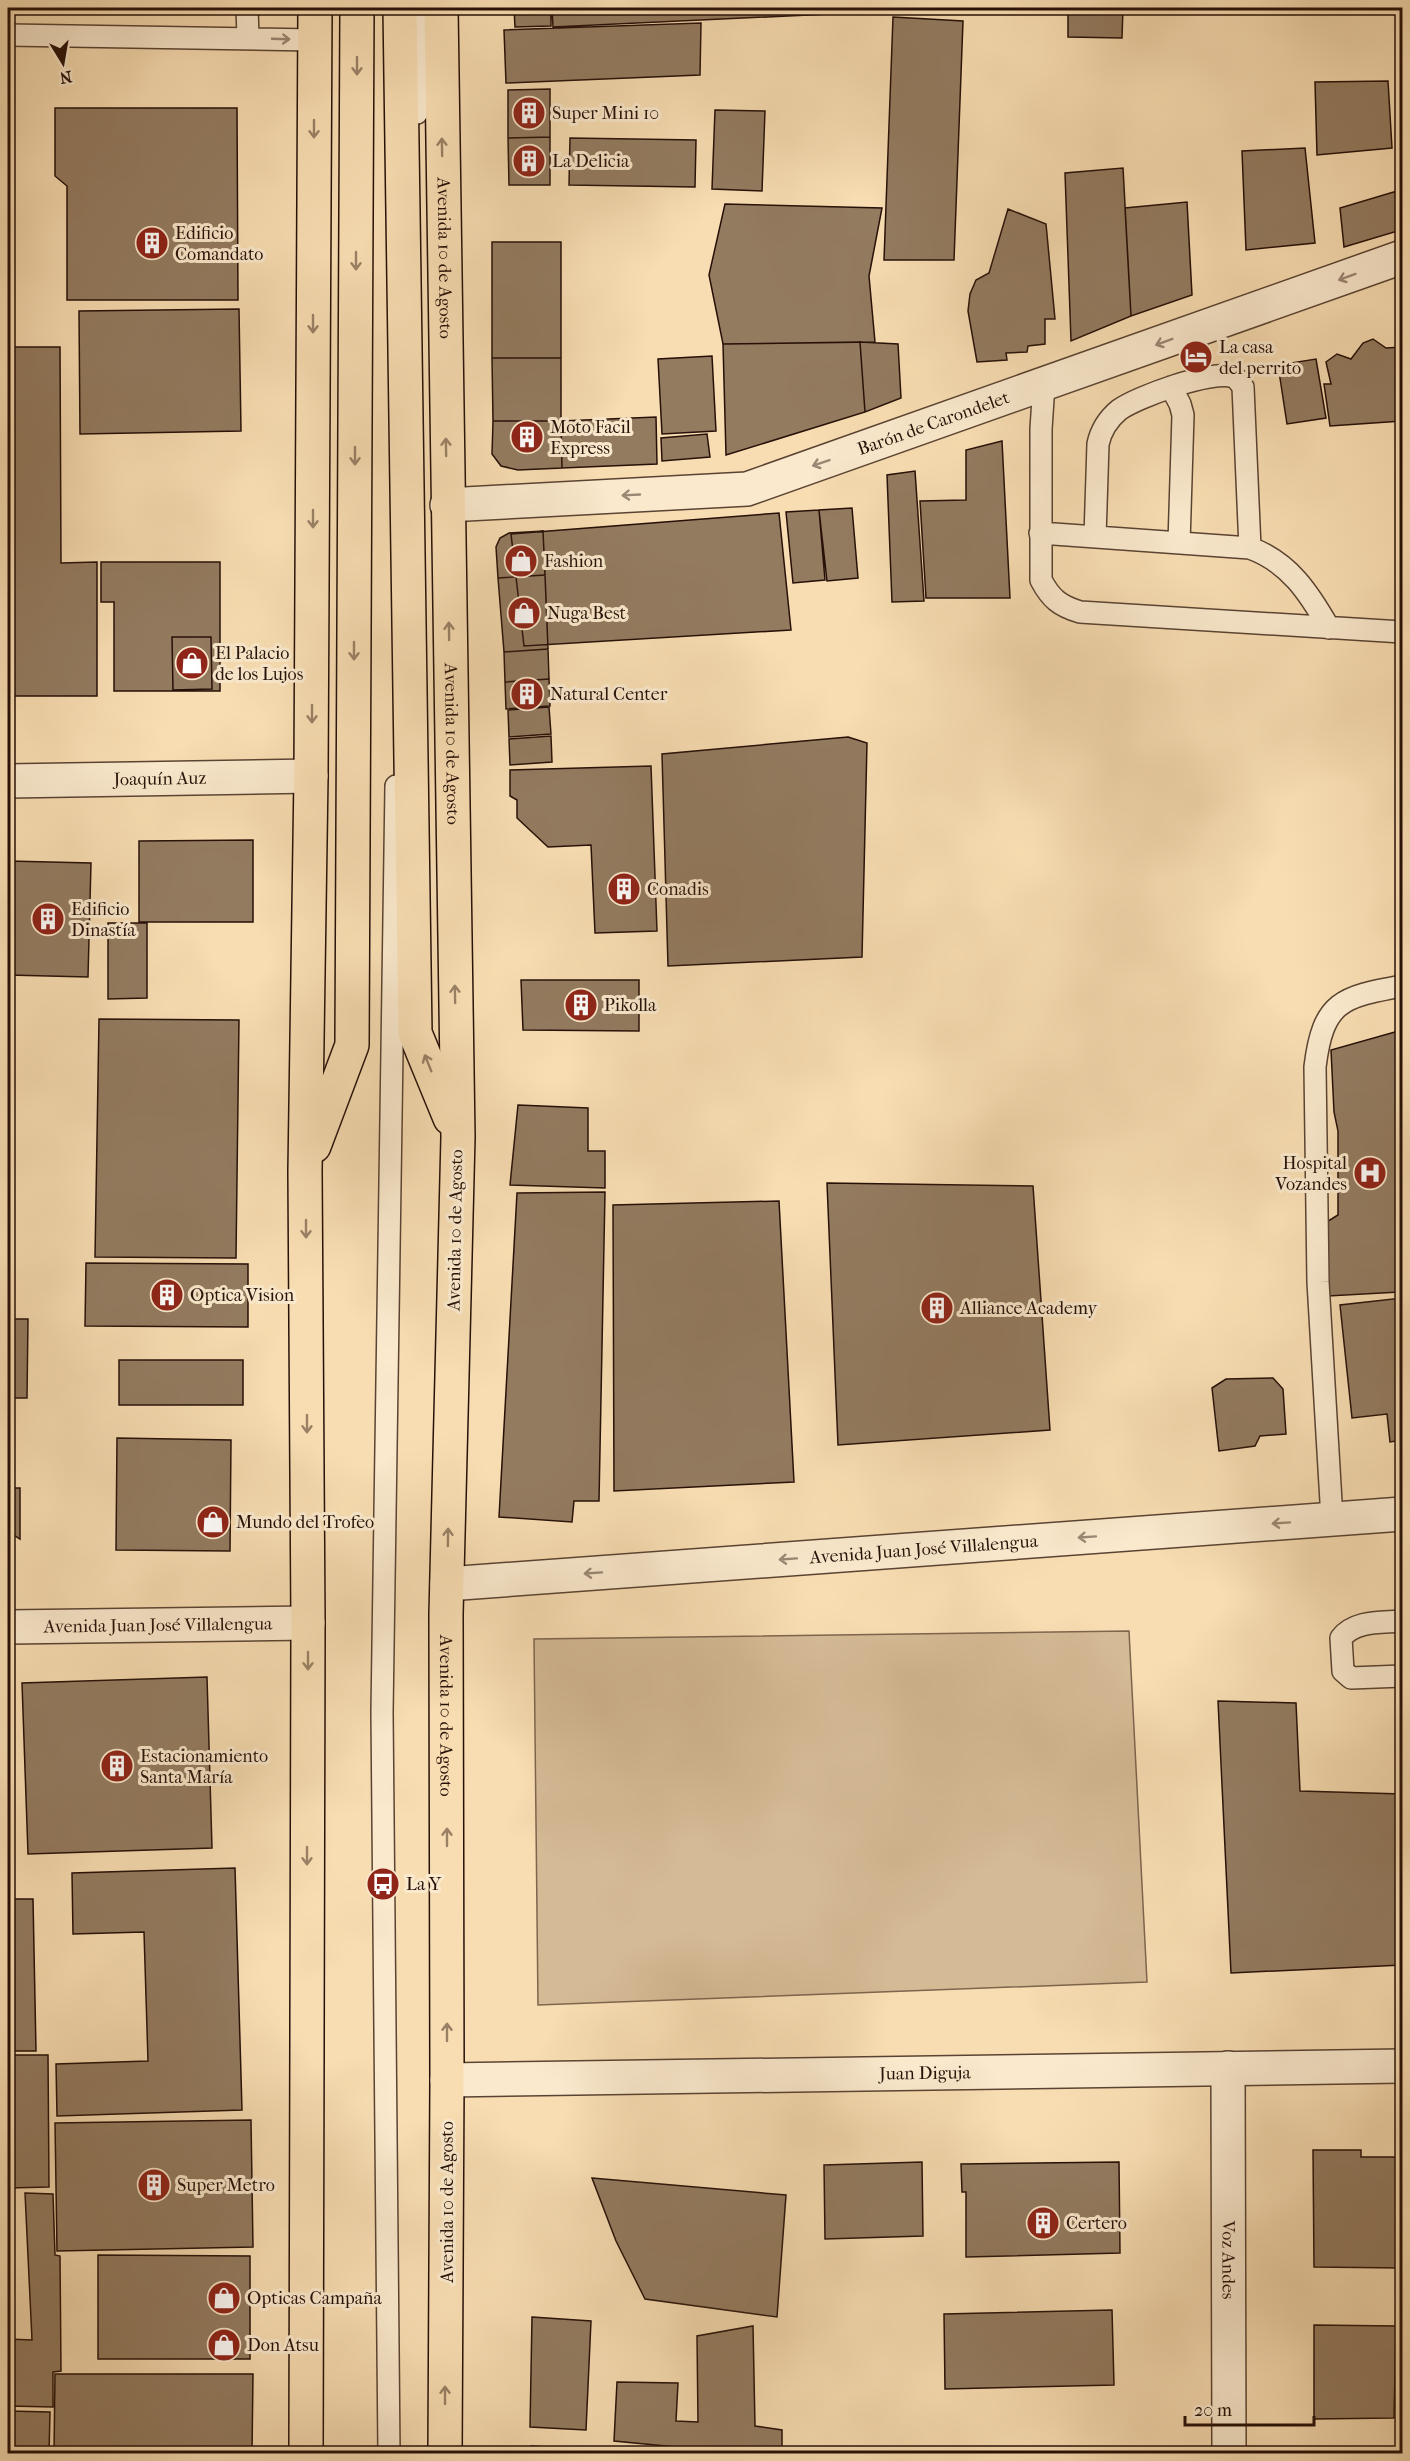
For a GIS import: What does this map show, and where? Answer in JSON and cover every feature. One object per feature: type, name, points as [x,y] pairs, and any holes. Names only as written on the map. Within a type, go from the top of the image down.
[{"type":"main road","points":[[306,2454],[308,1623],[305,1171],[311,776],[315,8]]},
{"type":"main road","points":[[305,1171],[352,1045],[357,8]]},
{"type":"main road","points":[[400,8],[415,1033],[458,1137]]},
{"type":"main road","name":"Avenida 10 de Agosto","points":[[441,8],[458,1137],[447,1584],[445,2454]]},
{"type":"street","name":"Barón de Carondelet","points":[[447,505],[747,489],[1402,257]]},
{"type":"street","name":"Joaquín Auz","points":[[8,781],[311,776]]},
{"type":"street","name":"Avenida Juan José Villalengua","points":[[447,1584],[1402,1514]]},
{"type":"street","name":"Avenida Juan José Villalengua","points":[[8,1627],[308,1623]]},
{"type":"street","name":"Juan Diguja","points":[[447,2080],[1402,2066]]},
{"type":"street","name":"Voz Andes","points":[[1228,2068],[1229,2454]]},
{"type":"lane","points":[[247,8],[248,38]]},
{"type":"lane","points":[[389,2454],[382,1712],[398,582],[421,8]]},
{"type":"lane","points":[[8,35],[315,40]]},
{"type":"lane","points":[[1095,537],[1098,444],[1101,430],[1120,410],[1135,401],[1171,387],[1208,377],[1233,376],[1243,387],[1250,548]]},
{"type":"lane","points":[[1044,384],[1041,429],[1041,580],[1050,596],[1064,607],[1080,612],[1402,632]]},
{"type":"lane","points":[[1171,387],[1180,404],[1183,416],[1179,543]]},
{"type":"lane","points":[[1040,533],[1250,548],[1268,555],[1288,571],[1307,593],[1329,628]]},
{"type":"lane","points":[[1332,1519],[1318,1282],[1315,1067],[1318,1037],[1328,1018],[1350,997],[1402,986]]},
{"type":"lane","points":[[1402,1621],[1360,1624],[1348,1628],[1341,1638],[1344,1671],[1351,1678],[1402,1676]]},
{"type":"shaded area","points":[[1129,1631],[1147,1982],[538,2005],[534,1639]]},
{"type":"building","points":[[514,8],[551,8],[551,26],[515,27]]},
{"type":"building","points":[[552,8],[871,8],[871,12],[553,27]]},
{"type":"building","points":[[1068,8],[1123,8],[1122,38],[1068,37]]},
{"type":"building","points":[[893,17],[963,21],[954,260],[884,260]]},
{"type":"building","points":[[701,23],[700,75],[506,83],[504,30]]},
{"type":"building","points":[[1388,81],[1392,148],[1317,155],[1315,82]]},
{"type":"building","name":"Super Mini 10","points":[[550,89],[550,137],[508,138],[508,90]]},
{"type":"building","name":"Edificio Comandato","points":[[55,108],[237,108],[238,300],[67,300],[67,186],[55,176]]},
{"type":"building","points":[[715,110],[765,111],[762,191],[712,189]]},
{"type":"building","points":[[1402,122],[1402,209],[1397,123]]},
{"type":"building","name":"La Delicia","points":[[550,137],[550,185],[509,185],[508,138]]},
{"type":"building","points":[[570,138],[696,140],[695,187],[569,185]]},
{"type":"building","points":[[1305,148],[1315,243],[1246,250],[1242,151]]},
{"type":"building","points":[[1123,168],[1131,316],[1071,341],[1065,173]]},
{"type":"building","points":[[1397,191],[1401,230],[1344,247],[1340,208]]},
{"type":"building","points":[[1187,202],[1192,295],[1131,316],[1125,208]]},
{"type":"building","points":[[725,204],[882,208],[869,276],[875,342],[723,344],[709,275]]},
{"type":"building","points":[[1008,209],[1046,224],[1055,319],[1045,319],[1045,344],[1028,346],[1027,352],[1006,353],[1007,360],[977,362],[968,311],[970,294],[976,280],[989,273]]},
{"type":"building","points":[[492,242],[561,242],[561,358],[492,358]]},
{"type":"building","points":[[239,309],[241,431],[80,434],[79,311]]},
{"type":"building","points":[[1373,339],[1386,348],[1402,347],[1402,421],[1330,426],[1324,384],[1331,384],[1326,362],[1337,354],[1351,359],[1363,343]]},
{"type":"building","points":[[860,342],[865,412],[726,455],[723,344]]},
{"type":"building","points":[[860,342],[898,344],[901,398],[865,412]]},
{"type":"building","points":[[8,347],[60,347],[61,563],[97,562],[97,696],[8,696]]},
{"type":"building","points":[[712,356],[716,431],[662,434],[658,359]]},
{"type":"building","points":[[492,358],[561,358],[561,421],[493,421]]},
{"type":"building","points":[[1316,359],[1326,418],[1287,424],[1278,365]]},
{"type":"building","points":[[656,417],[657,464],[562,468],[561,421]]},
{"type":"building","name":"Moto Facil Express","points":[[493,421],[561,421],[562,468],[518,470],[501,466],[492,454]]},
{"type":"building","points":[[707,434],[710,457],[662,461],[661,438]]},
{"type":"building","points":[[1002,441],[1010,598],[926,598],[920,501],[966,500],[966,450]]},
{"type":"building","points":[[915,471],[924,601],[892,602],[887,475]]},
{"type":"building","points":[[852,508],[858,578],[827,581],[819,510]]},
{"type":"building","points":[[819,510],[825,580],[793,583],[786,512]]},
{"type":"building","points":[[779,513],[791,630],[524,646],[511,534]]},
{"type":"building","name":"Fashion","points":[[543,531],[545,575],[498,578],[496,547],[500,538],[509,533]]},
{"type":"building","points":[[101,562],[220,562],[220,691],[114,691],[114,602],[101,602]]},
{"type":"building","name":"Nuga Best","points":[[545,575],[548,649],[504,652],[498,578]]},
{"type":"building","name":"El Palacio de los Lujos","points":[[172,637],[211,637],[212,689],[173,690]]},
{"type":"building","points":[[548,649],[549,679],[505,682],[504,652]]},
{"type":"building","name":"Natural Center","points":[[549,679],[550,706],[506,709],[505,682]]},
{"type":"building","points":[[549,707],[551,734],[509,737],[508,710]]},
{"type":"building","points":[[551,736],[552,762],[510,765],[509,739]]},
{"type":"building","points":[[848,737],[867,743],[862,957],[668,966],[662,754]]},
{"type":"building","name":"Conadis","points":[[651,766],[657,931],[595,933],[591,845],[548,847],[517,818],[517,800],[510,796],[510,770]]},
{"type":"building","points":[[253,840],[253,922],[139,922],[139,841]]},
{"type":"building","name":"Edificio Dinastía","points":[[8,861],[91,863],[88,977],[8,975]]},
{"type":"building","points":[[108,923],[147,923],[147,998],[108,999]]},
{"type":"building","name":"Pikolla","points":[[521,980],[639,980],[639,1031],[523,1030]]},
{"type":"building","points":[[99,1019],[239,1020],[236,1258],[95,1257]]},
{"type":"building","name":"Hospital Vozandes","points":[[1402,1030],[1402,1277],[1397,1278],[1399,1292],[1328,1296],[1325,1223],[1338,1215],[1338,1131],[1334,1112],[1331,1050]]},
{"type":"building","points":[[518,1105],[588,1108],[588,1151],[605,1151],[605,1188],[510,1185]]},
{"type":"building","name":"Alliance Academy","points":[[827,1183],[1033,1186],[1050,1430],[838,1445]]},
{"type":"building","points":[[605,1192],[599,1501],[574,1501],[572,1522],[499,1517],[517,1193]]},
{"type":"building","points":[[779,1201],[794,1482],[614,1491],[613,1205]]},
{"type":"building","name":"Optica Vision","points":[[86,1263],[248,1264],[248,1327],[85,1326]]},
{"type":"building","points":[[1402,1298],[1402,1440],[1390,1442],[1387,1414],[1352,1418],[1340,1305]]},
{"type":"building","points":[[8,1319],[28,1319],[27,1398],[8,1398]]},
{"type":"building","points":[[119,1360],[243,1360],[243,1405],[119,1405]]},
{"type":"building","points":[[1273,1378],[1283,1389],[1286,1434],[1260,1436],[1255,1446],[1219,1451],[1212,1388],[1226,1379]]},
{"type":"building","points":[[117,1438],[231,1440],[230,1551],[116,1550]]},
{"type":"building","points":[[8,1488],[20,1488],[20,1539],[8,1531]]},
{"type":"building","name":"Estacionamiento Santa María","points":[[207,1677],[212,1848],[28,1854],[22,1683]]},
{"type":"building","points":[[1218,1701],[1296,1703],[1300,1791],[1402,1794],[1402,1965],[1231,1973]]},
{"type":"building","points":[[235,1868],[242,2110],[57,2116],[56,2064],[148,2061],[144,1932],[73,1934],[72,1873]]},
{"type":"building","points":[[8,1899],[33,1899],[36,2051],[8,2051]]},
{"type":"building","points":[[8,2055],[48,2055],[49,2187],[8,2188]]},
{"type":"building","name":"Super Metro","points":[[251,2120],[253,2247],[57,2251],[55,2123]]},
{"type":"building","points":[[1313,2150],[1361,2150],[1361,2157],[1401,2157],[1401,2268],[1314,2267]]},
{"type":"building","points":[[922,2162],[923,2236],[825,2239],[824,2165]]},
{"type":"building","name":"Certero","points":[[1119,2162],[1120,2253],[966,2257],[966,2192],[962,2192],[961,2164]]},
{"type":"building","points":[[592,2178],[786,2195],[777,2317],[645,2299],[616,2241]]},
{"type":"building","points":[[25,2193],[53,2194],[55,2255],[60,2256],[61,2371],[53,2372],[53,2407],[8,2406],[8,2339],[32,2340]]},
{"type":"building","points":[[98,2255],[250,2256],[250,2359],[98,2359]]},
{"type":"building","points":[[1112,2310],[1114,2385],[945,2389],[944,2314]]},
{"type":"building","points":[[532,2317],[591,2321],[586,2430],[530,2427]]},
{"type":"building","points":[[1314,2325],[1396,2326],[1394,2418],[1314,2419]]},
{"type":"building","points":[[753,2326],[755,2426],[782,2430],[782,2454],[749,2454],[614,2441],[617,2382],[678,2383],[676,2421],[698,2422],[697,2336]]},
{"type":"building","points":[[55,2374],[253,2374],[252,2454],[54,2454]]},
{"type":"building","points":[[8,2411],[50,2412],[49,2454],[8,2454]]},
{"type":"building","points":[[531,2446],[609,2451],[609,2454],[531,2454]]},
{"type":"place","name":"Super Mini 10","points":[[529,113]]},
{"type":"place","name":"La Delicia","points":[[529,161]]},
{"type":"place","name":"Edificio Comandato","points":[[152,243]]},
{"type":"place","name":"La casa del perrito","points":[[1196,357]]},
{"type":"place","name":"Moto Facil Express","points":[[527,437]]},
{"type":"place","name":"Fashion","points":[[521,561]]},
{"type":"place","name":"Nuga Best","points":[[524,613]]},
{"type":"place","name":"El Palacio de los Lujos","points":[[192,663]]},
{"type":"place","name":"Natural Center","points":[[527,694]]},
{"type":"place","name":"Conadis","points":[[624,889]]},
{"type":"place","name":"Edificio Dinastía","points":[[48,919]]},
{"type":"place","name":"Pikolla","points":[[581,1005]]},
{"type":"place","name":"Hospital Vozandes","points":[[1370,1173]]},
{"type":"place","name":"Optica Vision","points":[[167,1295]]},
{"type":"place","name":"Alliance Academy","points":[[937,1308]]},
{"type":"place","name":"Mundo del Trofeo","points":[[213,1522]]},
{"type":"place","name":"Estacionamiento Santa María","points":[[117,1766]]},
{"type":"place","name":"La Y","points":[[383,1884]]},
{"type":"place","name":"Super Metro","points":[[154,2185]]},
{"type":"place","name":"Certero","points":[[1043,2223]]},
{"type":"place","name":"Opticas Campaña","points":[[224,2298]]},
{"type":"place","name":"Don Atsu","points":[[224,2345]]}]
